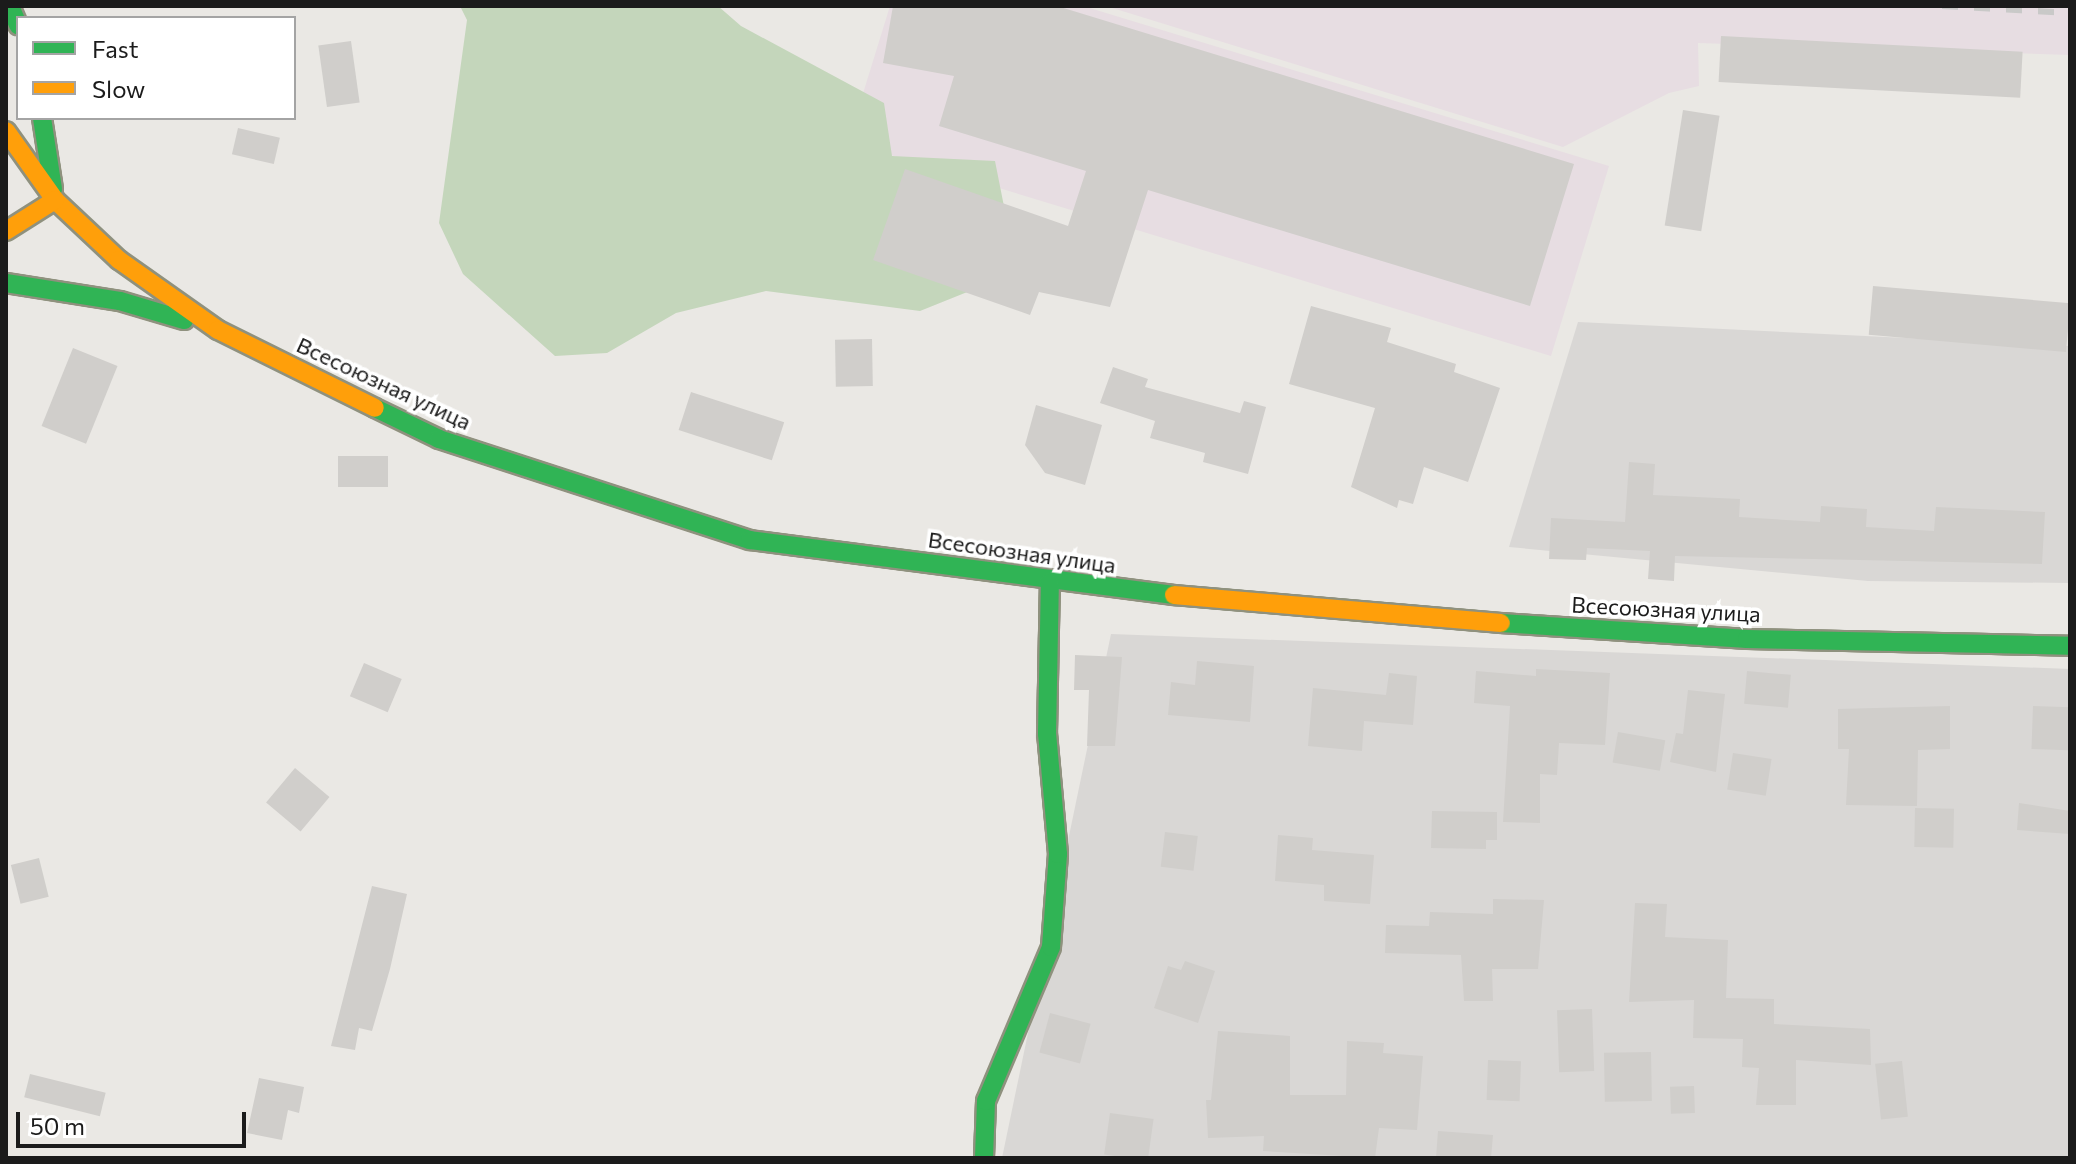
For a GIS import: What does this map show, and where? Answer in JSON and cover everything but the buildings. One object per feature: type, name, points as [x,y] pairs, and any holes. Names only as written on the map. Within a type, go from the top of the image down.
[{"type":"main road","points":[[6,231],[55,200],[42,120]]},
{"type":"main road","name":"Всесоюзная улица","points":[[6,131],[55,200],[119,260],[218,330],[439,439],[750,540],[1050,583],[1416,618],[1747,639],[2070,646]]},
{"type":"main road","points":[[6,283],[120,301],[218,330]]},
{"type":"main road","points":[[984,1158],[986,1101],[1051,947],[1058,854],[1047,734],[1050,583]]},
{"type":"shaded area","points":[[890,6],[1083,6],[1609,166],[1551,356],[848,142]]},
{"type":"shaded area","points":[[1106,6],[2070,6],[2070,55],[1698,43],[1699,86],[1669,93],[1563,147]]},
{"type":"shaded area","points":[[1578,322],[2070,346],[2070,583],[1868,581],[1509,547]]},
{"type":"shaded area","points":[[1111,634],[2070,669],[2070,1158],[1002,1158]]},
{"type":"green space","points":[[460,6],[718,6],[741,26],[884,103],[892,156],[995,161],[1017,272],[920,311],[766,291],[676,313],[607,353],[555,356],[463,274],[439,223],[467,20]]},
{"type":"railway","points":[[1942,6],[2070,13]]},
{"type":"traffic: fast","points":[[10,6],[16,20]]},
{"type":"traffic: fast","points":[[42,120],[53,189]]},
{"type":"traffic: fast","points":[[6,283],[120,301],[184,320]]},
{"type":"traffic: fast","points":[[375,408],[439,439],[750,540],[1174,595]]},
{"type":"traffic: fast","points":[[984,1158],[986,1101],[1051,947],[1058,854],[1047,734],[1050,583]]},
{"type":"traffic: fast","points":[[1501,623],[1747,639],[2070,646]]},
{"type":"traffic: slow","points":[[6,131],[55,200],[119,260],[218,330],[375,408]]},
{"type":"traffic: slow","points":[[6,231],[55,200]]},
{"type":"traffic: slow","points":[[1174,595],[1501,623]]}]
